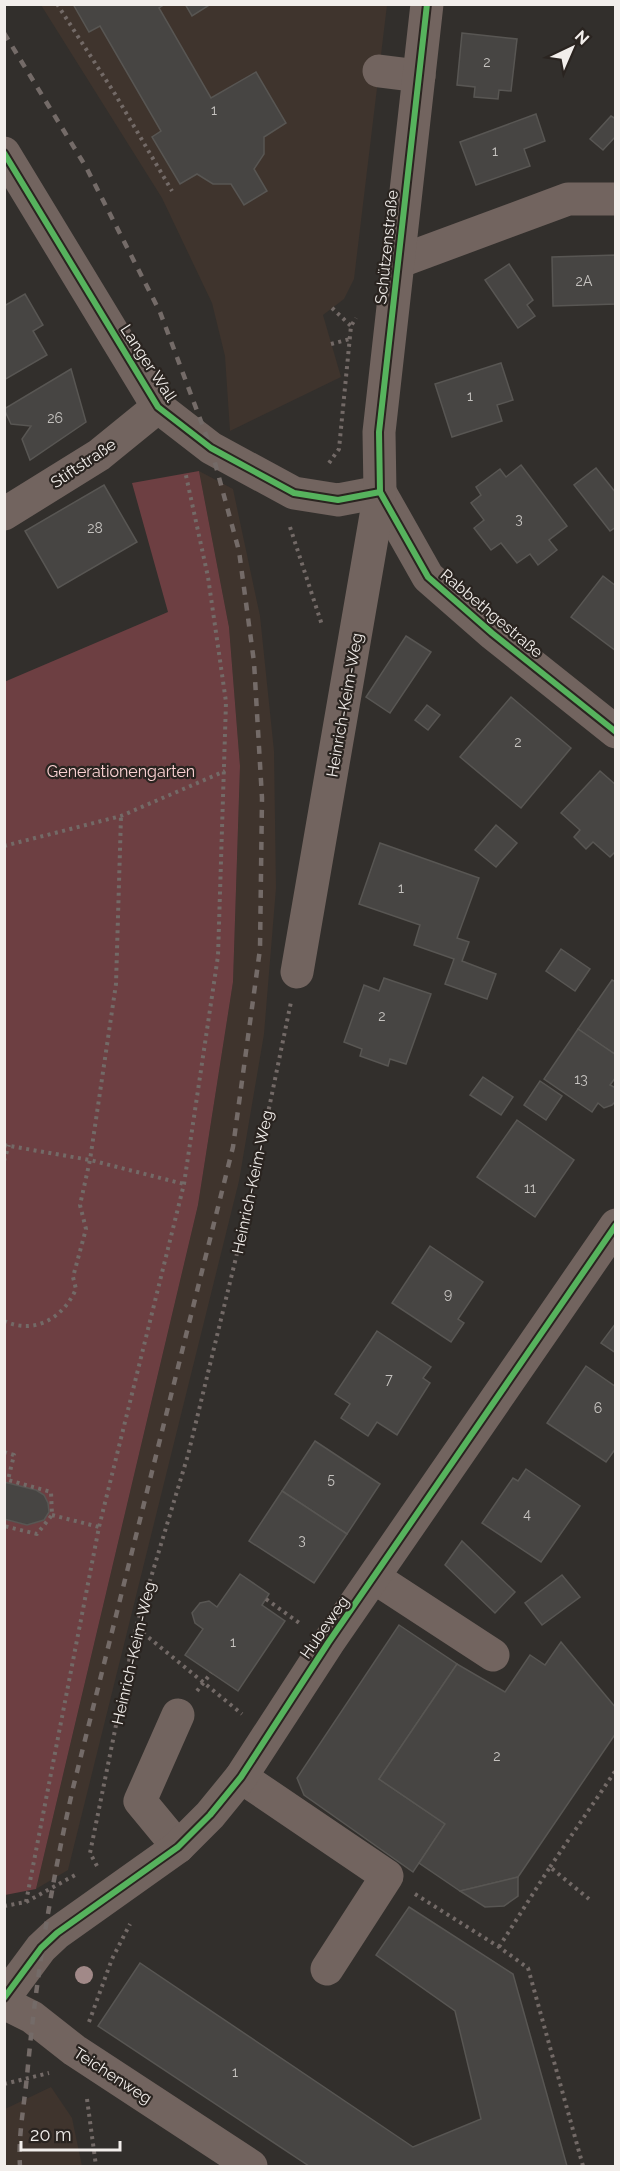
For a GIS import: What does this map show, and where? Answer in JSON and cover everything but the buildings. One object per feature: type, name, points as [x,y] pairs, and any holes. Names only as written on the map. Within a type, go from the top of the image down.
[{"type":"street","name":"Schützenstraße","points":[[380,492],[379,432],[427,4]]},
{"type":"street","points":[[379,71],[419,76]]},
{"type":"street","name":"Langer Wall","points":[[4,153],[158,407],[211,448],[294,493],[338,500],[380,492]]},
{"type":"street","points":[[398,262],[568,199],[615,199]]},
{"type":"street","name":"Stiftstraße","points":[[4,514],[99,455],[158,407]]},
{"type":"street","name":"Rabbethgestraße","points":[[380,492],[428,577],[492,633],[615,732]]},
{"type":"street","name":"Heinrich-Keim-Weg","points":[[297,972],[380,492]]},
{"type":"street","name":"Hubeweg","points":[[4,1998],[49,1941],[178,1847],[210,1815],[241,1777],[328,1643],[375,1578],[615,1225]]},
{"type":"street","points":[[375,1578],[493,1655]]},
{"type":"street","points":[[178,1715],[140,1801],[178,1847]]},
{"type":"street","points":[[241,1777],[387,1876],[327,1969]]},
{"type":"street","name":"Teichenweg","points":[[4,2003],[32,2017],[78,2052],[251,2166]]},
{"type":"path","points":[[57,4],[115,94],[172,191]]},
{"type":"path","points":[[332,308],[351,326]]},
{"type":"path","points":[[324,629],[286,516],[294,493],[307,470],[331,462],[339,449],[351,326],[360,313]]},
{"type":"path","points":[[331,344],[350,339]]},
{"type":"path","points":[[26,1902],[99,1527],[184,1184],[218,956],[226,702],[208,577],[182,458],[186,429]]},
{"type":"path","points":[[4,846],[121,816],[225,771]]},
{"type":"path","points":[[4,1321],[28,1328],[45,1323],[60,1313],[76,1289],[73,1276],[86,1228],[80,1205],[90,1160],[116,984],[121,816]]},
{"type":"path","points":[[4,1161],[7,1145],[90,1160],[184,1184]]},
{"type":"path","points":[[4,1452],[14,1455],[8,1480],[51,1492],[52,1515],[37,1534],[4,1526]]},
{"type":"path","points":[[52,1515],[99,1527]]},
{"type":"path","points":[[266,1599],[328,1643]]},
{"type":"path","points":[[136,1627],[202,1684],[269,1734]]},
{"type":"path","points":[[499,1947],[615,1770]]},
{"type":"path","points":[[4,1906],[26,1902],[50,1891],[96,1863],[131,1922],[112,1959],[78,2052],[62,2072],[4,2084]]},
{"type":"path","points":[[550,1867],[590,1899]]},
{"type":"path","points":[[387,1876],[528,1968],[583,2166]]},
{"type":"path","points":[[78,2052],[96,2166]]},
{"type":"shaded area","points":[[41,5],[387,5],[354,279],[344,299],[323,315],[341,377],[230,431],[225,356],[212,303],[162,198]]},
{"type":"shaded area","points":[[199,471],[233,489],[260,616],[274,751],[276,888],[264,1034],[239,1181],[68,1870],[36,1889],[198,1205],[233,982],[240,766],[229,627]]},
{"type":"shaded area","points":[[51,2087],[72,2118],[82,2166],[5,2166],[5,2109]]},
{"type":"green space","name":"Generationengarten","points":[[199,471],[229,627],[240,766],[233,982],[198,1205],[36,1889],[5,1895],[4,682],[168,612],[132,483]]},
{"type":"railway","points":[[4,33],[86,167],[160,312],[211,448],[239,551],[254,662],[262,798],[260,949],[233,1147],[65,1824],[45,1931],[35,2003],[21,2133],[20,2166]]},
{"type":"cycle path","points":[[427,4],[379,432],[380,492],[428,577],[492,633],[616,732]]},
{"type":"cycle path","points":[[4,153],[158,407],[211,448],[294,493],[338,500],[380,492]]},
{"type":"cycle path","points":[[4,1998],[41,1948],[57,1933],[178,1847],[210,1815],[241,1777],[328,1643],[616,1225]]}]
